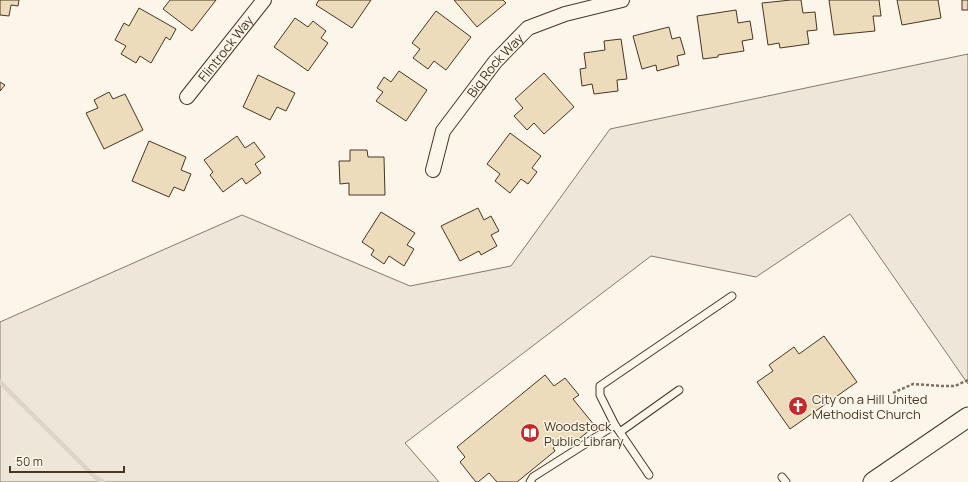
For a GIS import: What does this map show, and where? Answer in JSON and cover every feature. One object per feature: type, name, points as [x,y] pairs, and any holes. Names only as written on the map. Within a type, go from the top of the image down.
[{"type":"main road","points":[[873,482],[968,417]]},
{"type":"street","name":"Flintrock Way","points":[[187,97],[264,0]]},
{"type":"street","name":"Big Rock Way","points":[[433,170],[443,131],[495,62],[528,28],[565,14],[622,0]]},
{"type":"lane","points":[[649,475],[615,425],[600,395],[600,386],[732,296]]},
{"type":"lane","points":[[620,432],[679,390]]},
{"type":"lane","points":[[530,482],[533,477],[615,425]]},
{"type":"path","points":[[893,393],[913,384],[955,386],[968,380]]},
{"type":"shaded area","points":[[968,54],[968,384],[850,214],[756,277],[651,256],[405,443],[439,482],[0,482],[0,322],[242,215],[410,286],[511,266],[610,129]]},
{"type":"building","points":[[0,0],[19,0],[18,6],[11,5],[9,16],[0,15]]},
{"type":"building","points":[[170,0],[216,0],[192,31],[163,9]]},
{"type":"building","points":[[319,0],[371,0],[352,28],[316,5]]},
{"type":"building","points":[[454,0],[503,0],[506,3],[477,27]]},
{"type":"building","points":[[801,0],[803,13],[815,12],[817,30],[807,31],[809,44],[780,48],[779,43],[768,45],[762,3]]},
{"type":"building","points":[[829,0],[879,0],[881,16],[873,16],[875,31],[834,35]]},
{"type":"building","points":[[897,0],[938,0],[941,18],[902,25]]},
{"type":"building","points":[[962,0],[968,0],[968,10],[962,10]]},
{"type":"building","points":[[139,8],[176,29],[170,40],[166,37],[151,63],[140,56],[136,63],[121,54],[126,46],[115,40],[124,23],[129,26]]},
{"type":"building","points":[[736,10],[738,23],[750,21],[753,39],[742,41],[744,51],[703,59],[697,16]]},
{"type":"building","points":[[436,11],[471,37],[446,70],[434,61],[428,69],[413,58],[420,49],[412,43]]},
{"type":"building","points":[[295,18],[308,27],[313,21],[326,31],[321,38],[328,43],[308,71],[274,47]]},
{"type":"building","points":[[669,27],[672,39],[680,37],[685,54],[677,56],[679,65],[657,71],[656,65],[642,69],[633,36]]},
{"type":"building","points":[[621,39],[627,79],[617,80],[618,91],[594,94],[592,84],[582,86],[580,69],[586,68],[584,53],[605,50],[604,41]]},
{"type":"building","points":[[399,71],[427,90],[406,121],[376,101],[383,92],[377,88],[384,77],[391,82]]},
{"type":"building","points":[[544,73],[574,107],[544,134],[534,123],[527,130],[514,116],[523,108],[515,99]]},
{"type":"building","points":[[258,75],[295,93],[286,111],[277,107],[270,120],[243,107]]},
{"type":"building","points":[[0,82],[5,85],[0,91]]},
{"type":"building","points":[[109,92],[113,99],[125,94],[143,130],[104,149],[86,113],[98,108],[94,100]]},
{"type":"building","points":[[510,133],[541,156],[532,168],[537,172],[528,184],[521,179],[510,193],[495,181],[500,174],[487,164]]},
{"type":"building","points":[[237,136],[245,148],[254,142],[265,157],[255,164],[261,173],[246,184],[242,178],[223,192],[210,175],[213,172],[204,160]]},
{"type":"building","points":[[149,141],[186,157],[181,170],[191,174],[184,191],[174,187],[169,197],[132,181]]},
{"type":"building","points":[[350,150],[367,150],[368,157],[384,157],[385,195],[349,195],[349,183],[340,184],[339,161],[350,161]]},
{"type":"building","points":[[478,208],[484,220],[491,216],[499,231],[491,235],[497,246],[481,255],[479,251],[460,261],[441,226]]},
{"type":"building","points":[[381,212],[415,233],[407,245],[414,249],[404,266],[389,256],[384,264],[371,255],[374,250],[362,242]]},
{"type":"building","name":"City on a Hill United Methodist Church","points":[[824,336],[857,382],[790,429],[757,382],[773,371],[769,365],[794,347],[799,354]]},
{"type":"building","name":"Woodstock Public Library","points":[[545,375],[554,386],[565,378],[579,395],[573,399],[595,426],[570,446],[564,439],[553,448],[555,451],[517,482],[497,482],[489,473],[476,482],[460,462],[465,457],[457,447]]},
{"type":"waterway","points":[[0,382],[95,477],[103,482]]},
{"type":"place","name":"City on a Hill United Methodist Church","points":[[798,406]]},
{"type":"place","name":"Woodstock Public Library","points":[[530,433]]}]
